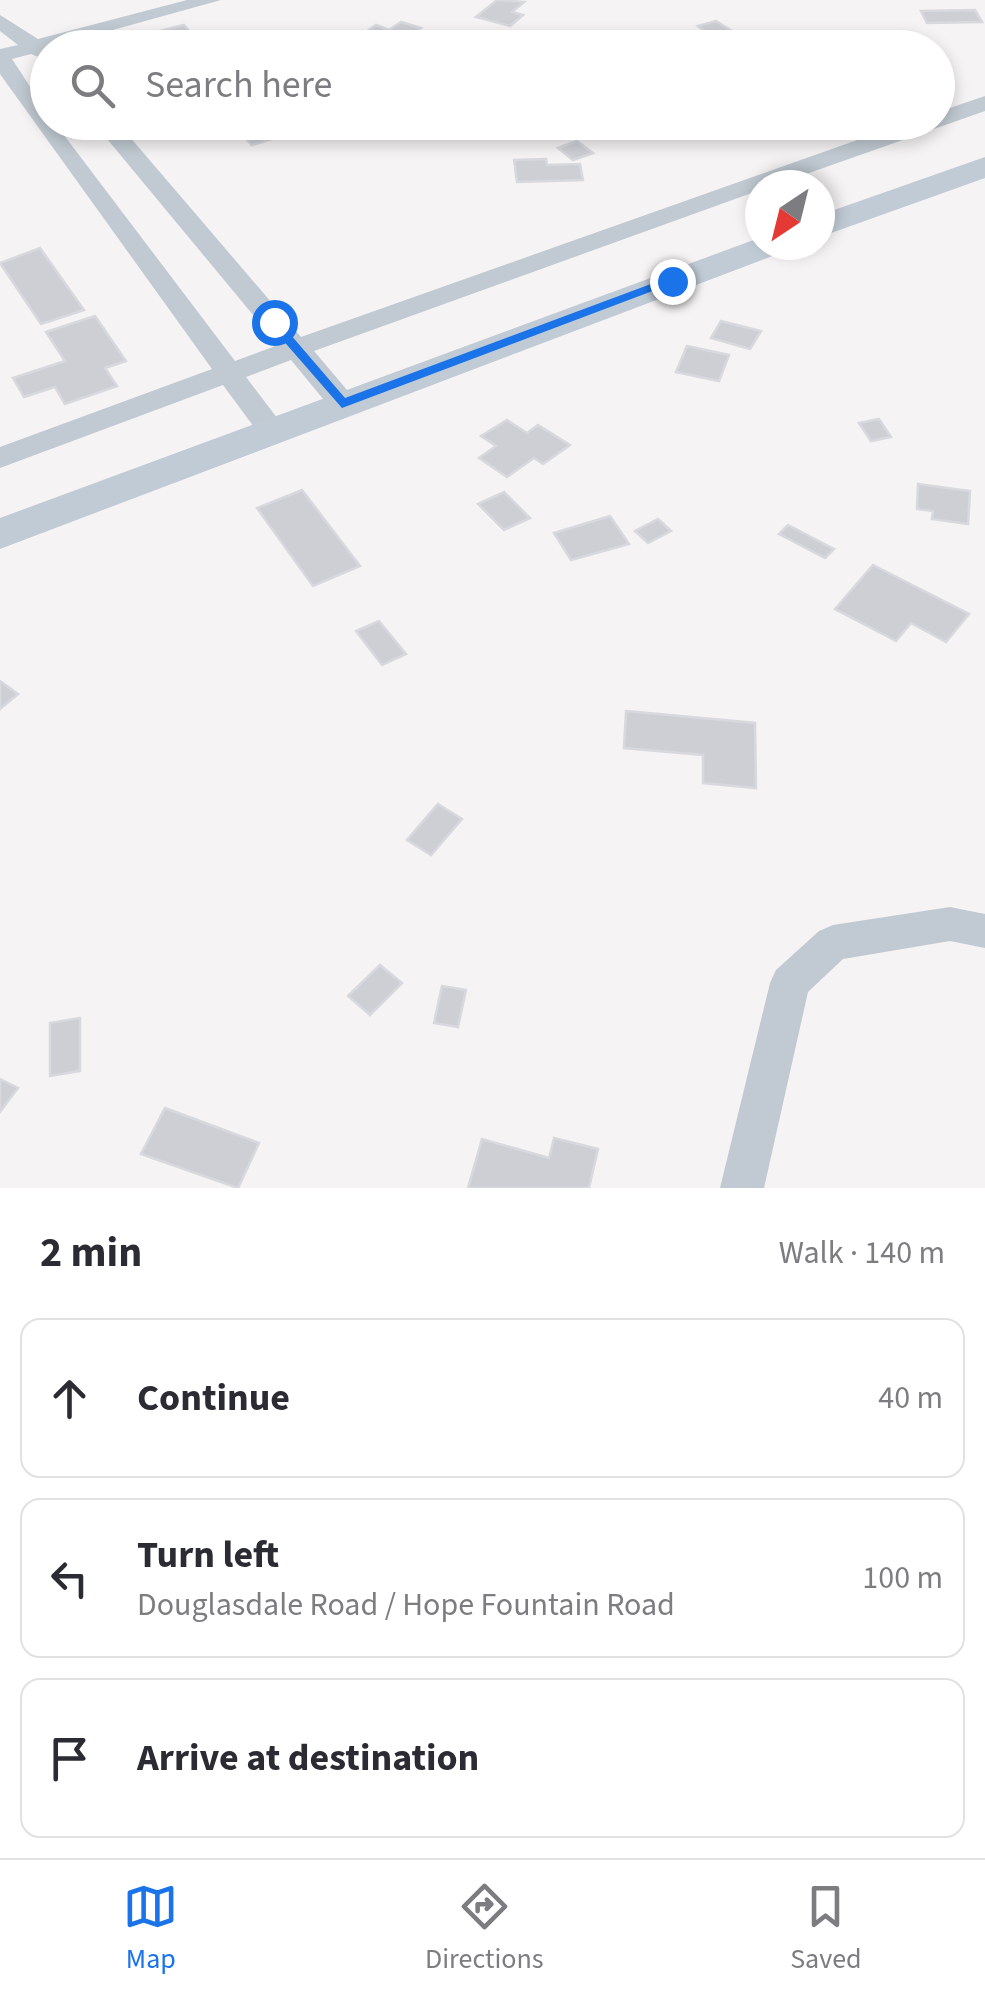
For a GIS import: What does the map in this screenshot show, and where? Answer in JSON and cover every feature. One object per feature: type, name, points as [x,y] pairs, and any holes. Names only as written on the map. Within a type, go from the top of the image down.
[{"type":"main road","points":[[835,222],[985,167]]},
{"type":"main road","points":[[0,534],[745,255]]},
{"type":"street","points":[[114,30],[211,0]]},
{"type":"street","points":[[0,21],[30,43]]},
{"type":"street","points":[[30,53],[0,57],[30,104]]},
{"type":"street","points":[[955,114],[985,103]]},
{"type":"street","points":[[56,140],[232,372],[272,431]]},
{"type":"street","points":[[119,140],[342,404]]},
{"type":"street","points":[[0,458],[480,280],[880,140]]},
{"type":"street","points":[[742,1188],[790,983],[833,943],[950,924],[985,931]]},
{"type":"building","points":[[497,0],[524,2],[512,12],[523,15],[510,26],[476,17]]},
{"type":"building","points":[[975,10],[982,22],[927,23],[921,11]]},
{"type":"building","points":[[716,21],[730,30],[703,30],[698,26]]},
{"type":"building","points":[[401,22],[421,28],[418,30],[389,30]]},
{"type":"building","points":[[577,141],[593,153],[573,160],[558,148]]},
{"type":"building","points":[[546,159],[547,165],[580,164],[583,180],[517,182],[514,160]]},
{"type":"building","points":[[40,248],[84,310],[41,324],[0,263]]},
{"type":"building","points":[[95,316],[126,361],[105,368],[117,386],[65,404],[55,387],[24,397],[13,378],[65,361],[46,332]]},
{"type":"building","points":[[721,321],[761,331],[750,349],[711,338]]},
{"type":"building","points":[[687,346],[729,355],[719,381],[676,372]]},
{"type":"building","points":[[879,419],[891,437],[871,441],[859,423]]},
{"type":"building","points":[[507,420],[527,433],[538,425],[570,445],[543,464],[534,458],[507,477],[479,458],[496,446],[481,436]]},
{"type":"building","points":[[918,484],[970,491],[968,524],[932,519],[933,511],[917,509]]},
{"type":"building","points":[[302,490],[360,566],[313,586],[257,508]]},
{"type":"building","points":[[504,492],[530,518],[504,530],[478,504]]},
{"type":"building","points":[[610,516],[629,544],[571,560],[554,533]]},
{"type":"building","points":[[658,519],[671,531],[648,543],[635,531]]},
{"type":"building","points":[[788,525],[834,549],[825,558],[779,534]]},
{"type":"building","points":[[873,565],[969,614],[946,642],[911,623],[896,641],[835,609]]},
{"type":"building","points":[[379,621],[406,654],[382,665],[356,631]]},
{"type":"building","points":[[0,681],[18,694],[0,709]]},
{"type":"building","points":[[626,711],[755,723],[756,788],[703,783],[703,755],[624,748]]},
{"type":"building","points":[[438,804],[462,819],[431,855],[407,840]]},
{"type":"building","points":[[380,965],[402,983],[370,1015],[348,996]]},
{"type":"building","points":[[442,986],[466,990],[458,1027],[434,1023]]},
{"type":"building","points":[[80,1018],[80,1071],[50,1076],[50,1023]]},
{"type":"building","points":[[0,1079],[18,1088],[0,1112]]},
{"type":"building","points":[[165,1108],[259,1143],[238,1188],[141,1154]]},
{"type":"building","points":[[554,1138],[598,1149],[589,1188],[468,1188],[482,1139],[549,1158]]},
{"type":"route","points":[[274,322],[342,404],[672,281]]}]
